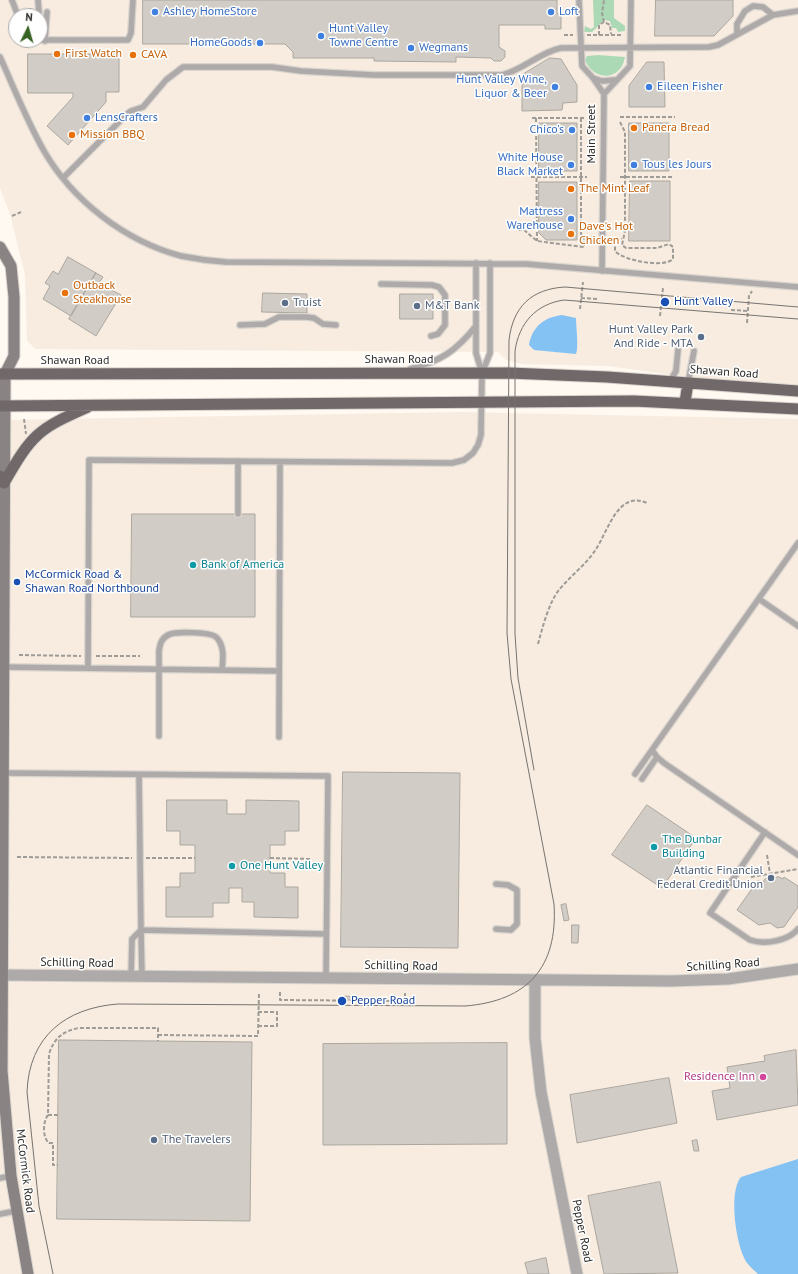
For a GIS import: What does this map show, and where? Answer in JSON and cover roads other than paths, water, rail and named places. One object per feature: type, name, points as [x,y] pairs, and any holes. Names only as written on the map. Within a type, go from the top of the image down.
[{"type":"main road","name":"McCormick Road","points":[[0,246],[10,266],[14,297],[14,356],[2,371],[2,1071],[6,1177],[16,1211],[28,1274]]},
{"type":"main road","name":"Shawan Road","points":[[2,371],[482,373],[587,376],[798,391]]},
{"type":"main road","points":[[685,402],[688,383]]},
{"type":"main road","points":[[2,406],[482,401],[634,401],[685,402],[798,409]]},
{"type":"main road","points":[[2,479],[25,447],[38,433],[54,422],[92,405]]},
{"type":"street","name":"Schilling Road","points":[[1,975],[696,981],[752,976],[798,969]]},
{"type":"street","name":"Pepper Road","points":[[535,980],[535,1038],[541,1092],[577,1274]]},
{"type":"lane","points":[[48,41],[128,40],[131,33],[133,0]]},
{"type":"lane","points":[[580,0],[580,48],[582,66],[593,78],[604,94],[615,80],[627,71],[630,66],[630,0]]},
{"type":"lane","points":[[737,34],[736,24],[745,11],[753,6],[763,7],[773,15]]},
{"type":"lane","points":[[63,178],[126,115],[143,107],[166,80],[183,67],[272,67],[300,71],[374,75],[502,75],[511,73],[554,49],[700,49],[718,44],[773,15],[798,12]]},
{"type":"lane","points":[[0,57],[1,64],[38,138],[63,178],[88,204],[120,229],[153,246],[197,259],[226,262],[526,264],[798,288]]},
{"type":"lane","points":[[593,78],[602,81],[615,80]]},
{"type":"lane","name":"Main Street","points":[[602,270],[604,94]]},
{"type":"lane","points":[[88,668],[89,460],[452,463],[464,460],[473,453],[478,445],[481,435],[482,373],[476,353],[476,263]]},
{"type":"lane","points":[[482,373],[490,353],[490,263]]},
{"type":"lane","points":[[381,284],[432,284],[443,290],[445,295],[445,324],[438,334],[431,336]]},
{"type":"lane","points":[[240,325],[265,324],[279,317],[314,318],[324,324],[336,325]]},
{"type":"lane","points":[[397,373],[441,359],[464,341],[476,326]]},
{"type":"lane","points":[[670,381],[676,371],[678,350]]},
{"type":"lane","points":[[688,383],[694,351]]},
{"type":"lane","points":[[238,462],[238,514]]},
{"type":"lane","points":[[279,737],[280,462]]},
{"type":"lane","points":[[635,774],[798,543]]},
{"type":"lane","points":[[758,599],[798,626]]},
{"type":"lane","points":[[159,736],[158,669],[161,642],[168,635],[175,633],[209,634],[216,637],[220,643],[223,653],[222,670]]},
{"type":"lane","points":[[2,667],[279,671]]},
{"type":"lane","points":[[652,750],[657,757],[798,855]]},
{"type":"lane","points":[[642,779],[657,757]]},
{"type":"lane","points":[[2,772],[140,775],[328,776],[326,978]]},
{"type":"lane","points":[[136,977],[141,930],[140,775]]},
{"type":"lane","points":[[765,832],[710,913],[750,940],[762,942],[788,938],[798,929]]},
{"type":"lane","points":[[496,884],[508,885],[517,890],[517,924],[511,930],[496,929]]},
{"type":"lane","points":[[136,977],[132,939],[141,930],[326,934]]},
{"type":"lane","points":[[0,1214],[16,1211]]},
{"type":"water","points":[[562,315],[576,318],[576,354],[534,350],[529,345],[536,328],[550,318]]},
{"type":"water","points":[[798,1159],[798,1274],[758,1274],[747,1263],[743,1255],[737,1233],[734,1207],[737,1184],[741,1177]]},
{"type":"tram line","points":[[53,1274],[39,1206],[27,1092],[29,1073],[35,1056],[43,1041],[53,1029],[66,1019],[99,1007],[118,1004],[465,1006],[487,1003],[506,997],[522,988],[535,977],[544,963],[551,946],[554,926],[554,904],[511,679],[507,633],[509,340],[511,328],[520,309],[533,296],[542,291],[565,287],[798,307]]},
{"type":"tram line","points":[[534,770],[518,678],[515,634],[515,351],[520,332],[530,316],[545,306],[564,300],[798,319]]},
{"type":"place","name":"Ashley HomeStore","points":[[155,12]]},
{"type":"place","name":"Loft","points":[[551,12]]},
{"type":"place","name":"Hunt Valley Towne Centre","points":[[321,36]]},
{"type":"place","name":"HomeGoods","points":[[260,43]]},
{"type":"place","name":"Wegmans","points":[[411,48]]},
{"type":"place","name":"First Watch","points":[[57,54]]},
{"type":"place","name":"CAVA","points":[[133,55]]},
{"type":"place","name":"Hunt Valley Wine, Liquor & Beer","points":[[555,87]]},
{"type":"place","name":"Eileen Fisher","points":[[649,87]]},
{"type":"place","name":"LensCrafters","points":[[87,118]]},
{"type":"place","name":"Panera Bread","points":[[634,128]]},
{"type":"place","name":"Chico's","points":[[572,130]]},
{"type":"place","name":"Mission BBQ","points":[[72,135]]},
{"type":"place","name":"White House Black Market","points":[[571,165]]},
{"type":"place","name":"Tous les Jours","points":[[634,165]]},
{"type":"place","name":"The Mint Leaf","points":[[571,189]]},
{"type":"place","name":"Mattress Warehouse","points":[[571,219]]},
{"type":"place","name":"Dave's Hot Chicken","points":[[571,234]]},
{"type":"place","name":"Outback Steakhouse","points":[[65,293]]},
{"type":"place","name":"Hunt Valley","points":[[665,302]]},
{"type":"place","name":"Truist","points":[[285,303]]},
{"type":"place","name":"M&T Bank","points":[[417,306]]},
{"type":"place","name":"Hunt Valley Park And Ride - MTA","points":[[701,337]]},
{"type":"place","name":"Bank of America","points":[[193,565]]},
{"type":"place","name":"McCormick Road & Shawan Road Northbound","points":[[17,582]]},
{"type":"place","name":"The Dunbar Building","points":[[654,847]]},
{"type":"place","name":"One Hunt Valley","points":[[232,866]]},
{"type":"place","name":"Atlantic Financial Federal Credit Union","points":[[771,878]]},
{"type":"place","name":"Pepper Road","points":[[342,1001]]},
{"type":"place","name":"Residence Inn","points":[[763,1077]]},
{"type":"place","name":"The Travelers","points":[[154,1140]]}]
